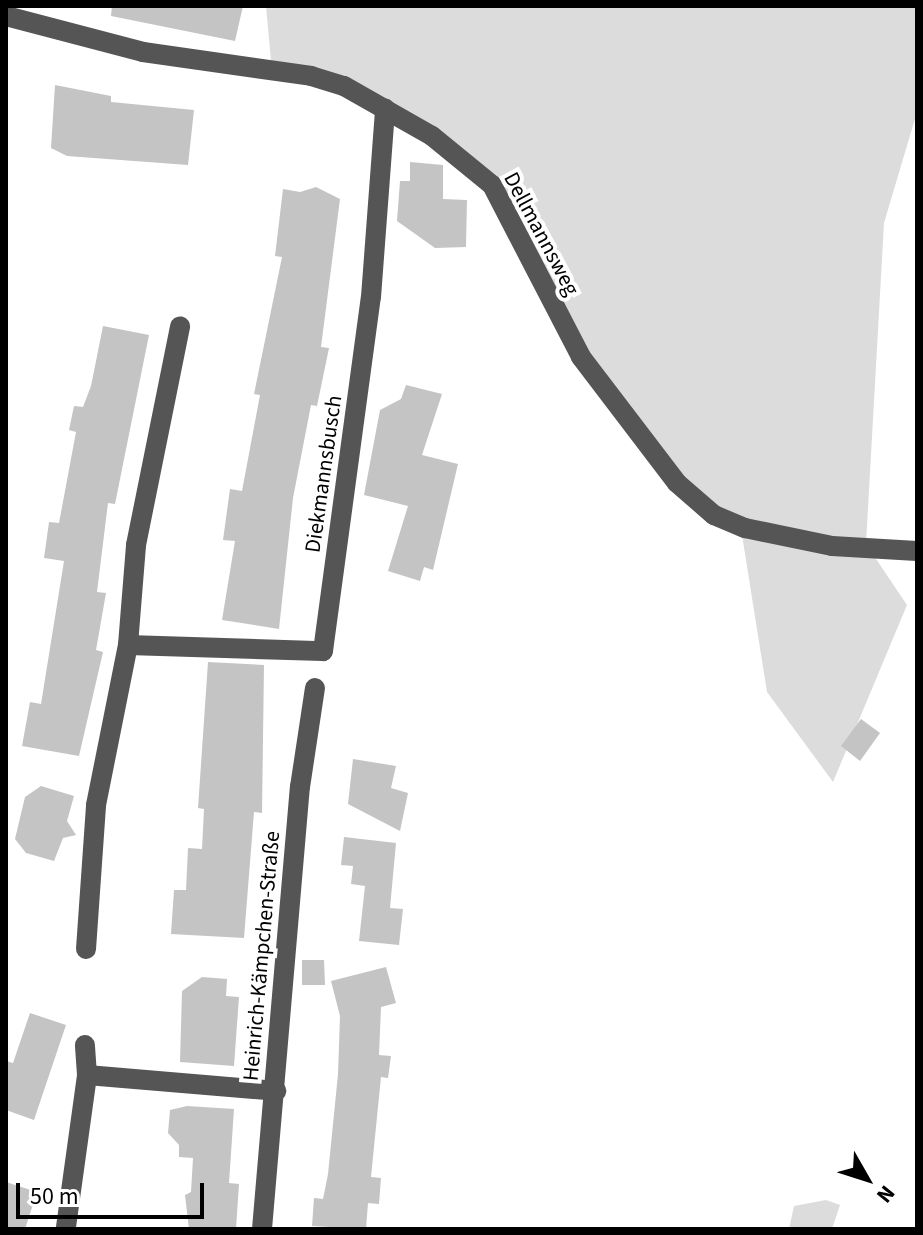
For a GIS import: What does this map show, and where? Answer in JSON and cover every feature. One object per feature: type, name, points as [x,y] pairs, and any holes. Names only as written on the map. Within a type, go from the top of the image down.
[{"type":"street","name":"Dellmannsweg","points":[[6,16],[143,52],[311,76],[344,86],[385,109],[464,158],[492,185],[581,357],[677,483],[714,515],[745,528],[832,546],[917,551]]},
{"type":"street","name":"Diekmannsbusch","points":[[128,645],[323,651],[371,297],[385,109]]},
{"type":"street","points":[[86,949],[96,805],[128,645],[136,545],[180,326]]},
{"type":"street","name":"Heinrich-Kämpchen-Straße","points":[[262,1229],[300,787],[315,688]]},
{"type":"street","points":[[66,1227],[87,1075],[85,1045]]},
{"type":"street","points":[[87,1075],[276,1091]]},
{"type":"shaded area","points":[[266,6],[917,6],[917,112],[884,223],[866,544],[907,605],[833,782],[767,692],[742,535],[679,475],[584,356],[493,183],[386,107],[272,72]]},
{"type":"shaded area","points":[[826,1200],[840,1205],[832,1229],[789,1229],[794,1206]]},
{"type":"building","points":[[112,6],[243,6],[235,41],[111,16]]},
{"type":"building","points":[[55,85],[111,96],[111,102],[194,110],[188,165],[67,156],[51,148]]},
{"type":"building","points":[[410,162],[443,165],[443,199],[467,200],[466,247],[435,248],[397,221],[400,181],[410,181]]},
{"type":"building","points":[[316,187],[340,199],[321,347],[329,348],[317,406],[311,405],[293,498],[279,629],[222,620],[235,541],[223,540],[230,489],[242,491],[260,395],[254,394],[282,257],[275,256],[283,189],[300,192]]},
{"type":"building","points":[[103,326],[149,335],[115,504],[108,503],[97,592],[106,593],[96,650],[103,652],[79,756],[22,746],[30,702],[41,704],[64,561],[44,558],[49,522],[59,523],[76,432],[69,430],[74,406],[83,407],[91,386]]},
{"type":"building","points":[[406,385],[442,394],[422,455],[458,464],[433,570],[424,567],[420,581],[388,571],[408,506],[364,495],[380,410],[401,399]]},
{"type":"building","points":[[208,662],[264,665],[262,813],[254,812],[244,938],[171,934],[174,890],[186,890],[188,848],[202,849],[204,809],[198,808]]},
{"type":"building","points":[[861,719],[880,733],[860,761],[841,746]]},
{"type":"building","points":[[353,759],[396,766],[391,788],[408,793],[400,831],[348,804]]},
{"type":"building","points":[[41,786],[74,796],[67,821],[76,835],[63,838],[54,861],[26,853],[15,839],[25,797]]},
{"type":"building","points":[[344,837],[396,843],[390,908],[403,909],[399,945],[359,941],[365,886],[351,884],[353,866],[341,865]]},
{"type":"building","points":[[302,960],[324,960],[325,985],[302,985]]},
{"type":"building","points":[[386,967],[396,1003],[381,1007],[379,1055],[391,1056],[388,1078],[381,1077],[371,1177],[381,1178],[379,1204],[368,1203],[366,1229],[312,1226],[314,1198],[323,1199],[328,1174],[338,1074],[340,1016],[331,981]]},
{"type":"building","points":[[202,977],[227,979],[226,996],[239,997],[234,1066],[180,1062],[182,991]]},
{"type":"building","points":[[30,1013],[66,1025],[34,1120],[6,1110],[6,1061],[13,1063]]},
{"type":"building","points":[[187,1106],[234,1109],[229,1183],[239,1184],[236,1229],[189,1229],[185,1195],[191,1192],[193,1158],[179,1157],[179,1145],[168,1133],[170,1110]]},
{"type":"building","points":[[6,1182],[37,1192],[25,1229],[6,1229]]}]
